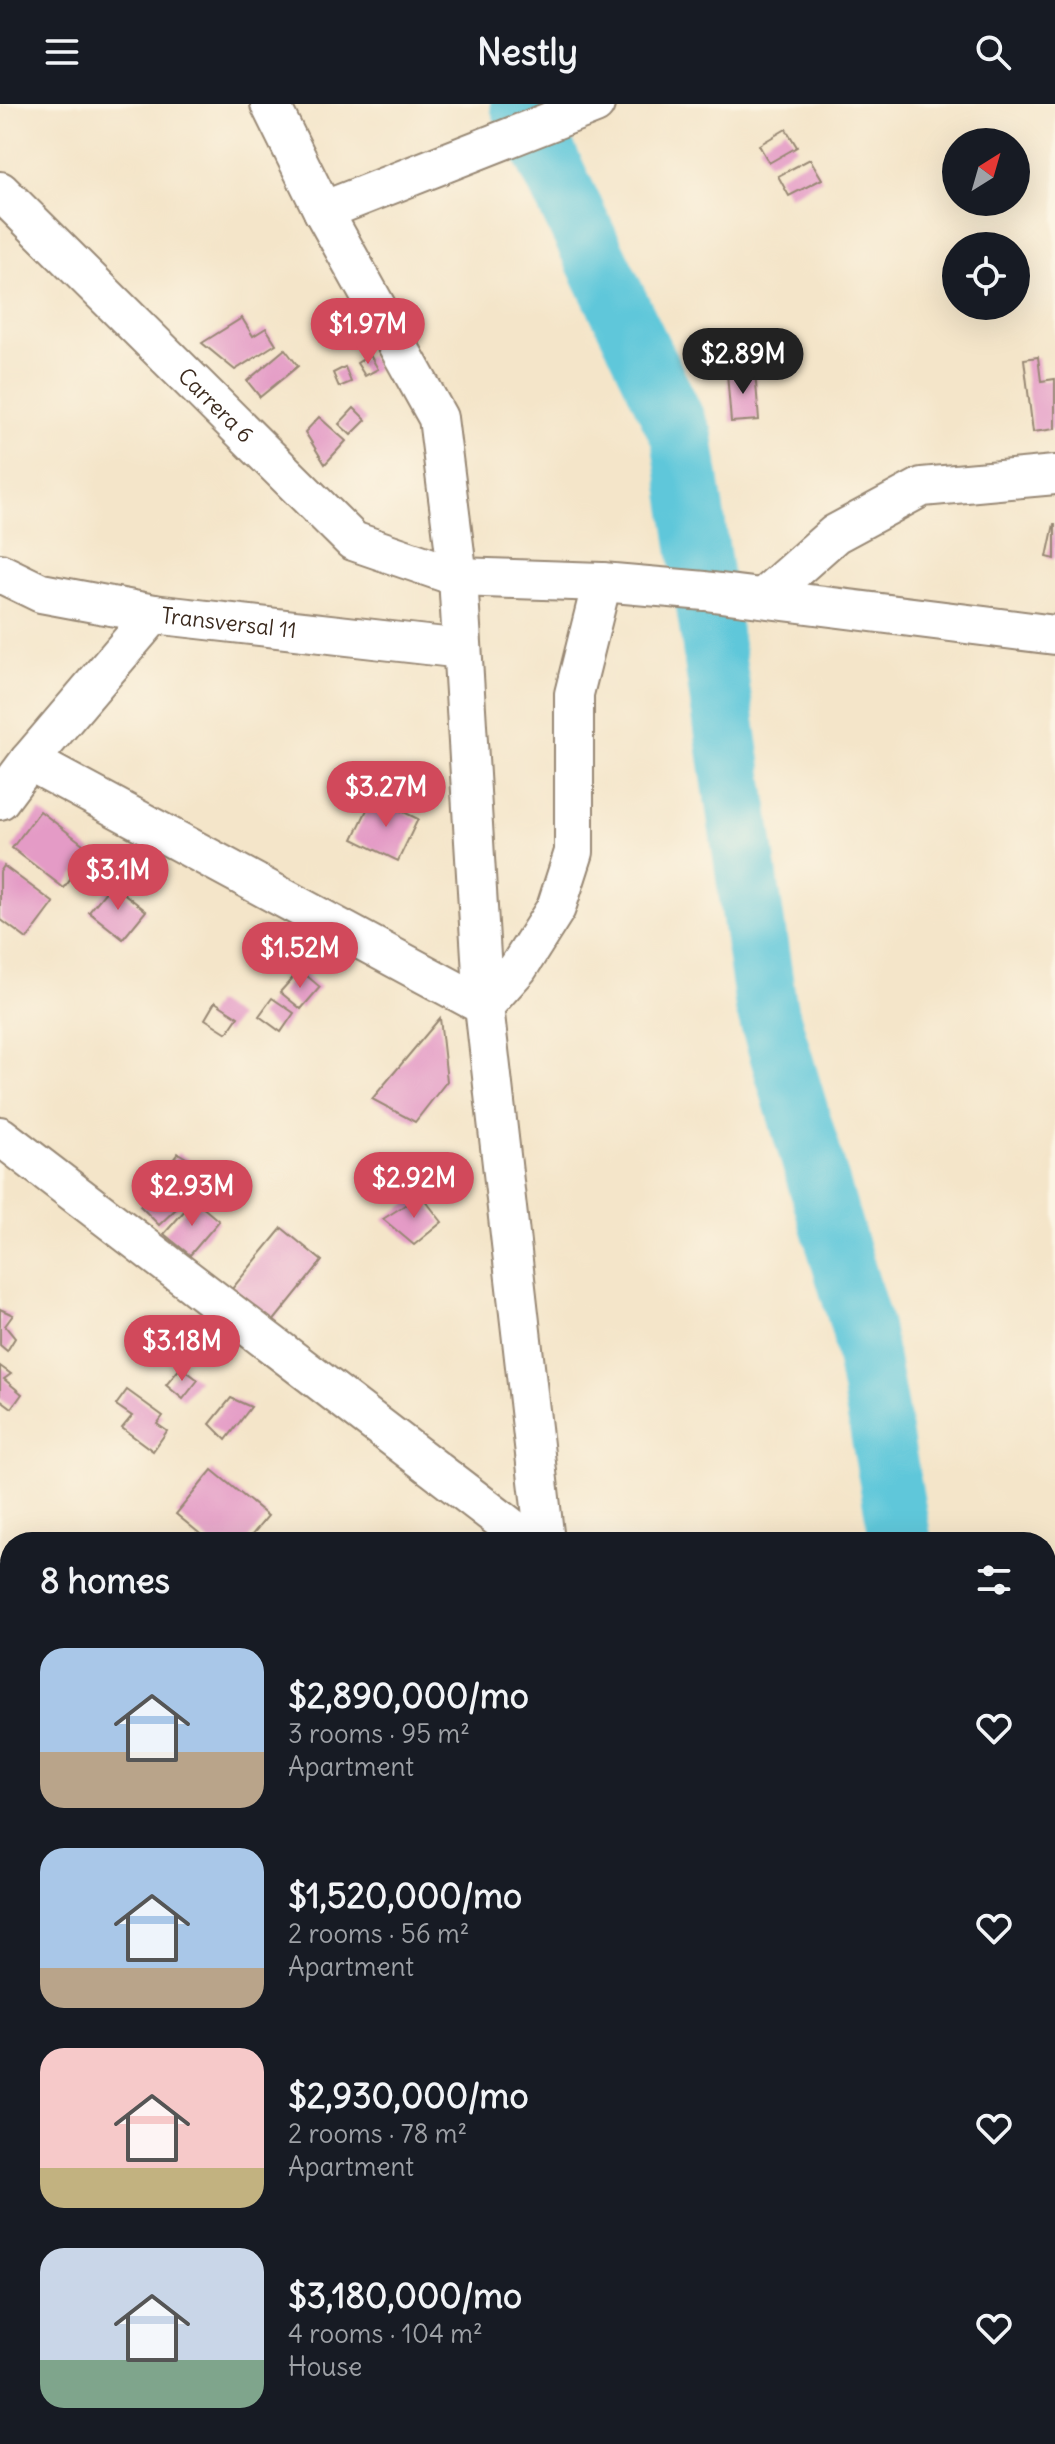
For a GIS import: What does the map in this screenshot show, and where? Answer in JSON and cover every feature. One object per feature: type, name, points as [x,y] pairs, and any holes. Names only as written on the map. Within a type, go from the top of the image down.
[{"type":"street","points":[[270,104],[323,211],[438,418],[458,577],[484,1006],[544,1532]]},
{"type":"street","points":[[323,211],[595,104]]},
{"type":"street","name":"Carrera 6","points":[[0,191],[353,541],[458,577],[602,582],[764,597],[1055,635]]},
{"type":"street","points":[[764,597],[835,534],[922,487],[1055,475]]},
{"type":"street","name":"Transversal 11","points":[[0,573],[41,593],[154,614],[462,649]]},
{"type":"street","points":[[484,1006],[518,968],[556,908],[574,852],[574,694],[602,582]]},
{"type":"street","points":[[0,800],[29,761],[154,614]]},
{"type":"street","points":[[29,761],[484,1006]]},
{"type":"street","points":[[0,1136],[517,1532]]},
{"type":"building","points":[[786,129],[797,147],[769,163],[759,145]]},
{"type":"building","points":[[810,159],[822,179],[789,196],[778,176]]},
{"type":"building","points":[[242,318],[253,336],[266,328],[276,344],[235,370],[202,343]]},
{"type":"building","points":[[285,349],[298,366],[260,397],[247,381]]},
{"type":"building","points":[[370,355],[378,369],[365,376],[357,363]]},
{"type":"building","points":[[1038,357],[1041,381],[1055,379],[1055,429],[1033,432],[1024,359]]},
{"type":"building","points":[[345,367],[351,382],[339,387],[333,373]]},
{"type":"building","points":[[755,371],[759,420],[731,422],[727,373]]},
{"type":"building","points":[[354,408],[366,420],[351,435],[339,424]]},
{"type":"building","points":[[319,417],[346,441],[325,464],[305,432]]},
{"type":"building","points":[[1055,524],[1055,559],[1047,557]]},
{"type":"building","points":[[373,797],[418,819],[398,861],[353,839]]},
{"type":"building","points":[[40,811],[92,851],[64,888],[12,848]]},
{"type":"building","points":[[4,866],[54,903],[27,939],[0,919],[0,872]]},
{"type":"building","points":[[112,884],[146,911],[123,939],[89,912]]},
{"type":"building","points":[[300,970],[320,987],[301,1009],[280,992]]},
{"type":"building","points":[[272,998],[294,1013],[281,1032],[259,1016]]},
{"type":"building","points":[[215,1002],[238,1017],[227,1033],[205,1019]]},
{"type":"building","points":[[440,1018],[447,1081],[415,1122],[372,1099]]},
{"type":"building","points":[[178,1153],[213,1174],[159,1225],[140,1206]]},
{"type":"building","points":[[421,1195],[442,1222],[414,1245],[383,1219]]},
{"type":"building","points":[[194,1200],[219,1221],[190,1255],[164,1234]]},
{"type":"building","points":[[282,1228],[322,1261],[272,1323],[231,1290]]},
{"type":"building","points":[[0,1309],[13,1315],[5,1326],[15,1338],[7,1351],[0,1345]]},
{"type":"building","points":[[0,1366],[11,1374],[4,1379],[22,1394],[12,1408],[0,1399]]},
{"type":"building","points":[[181,1367],[198,1380],[183,1399],[166,1385]]},
{"type":"building","points":[[127,1390],[163,1416],[157,1424],[167,1431],[153,1451],[122,1428],[132,1416],[116,1405]]},
{"type":"building","points":[[231,1398],[251,1407],[226,1440],[210,1424]]},
{"type":"building","points":[[212,1470],[268,1516],[254,1532],[198,1532],[176,1514]]},
{"type":"waterway","points":[[521,104],[682,437],[766,1006],[862,1328],[899,1532]]}]
